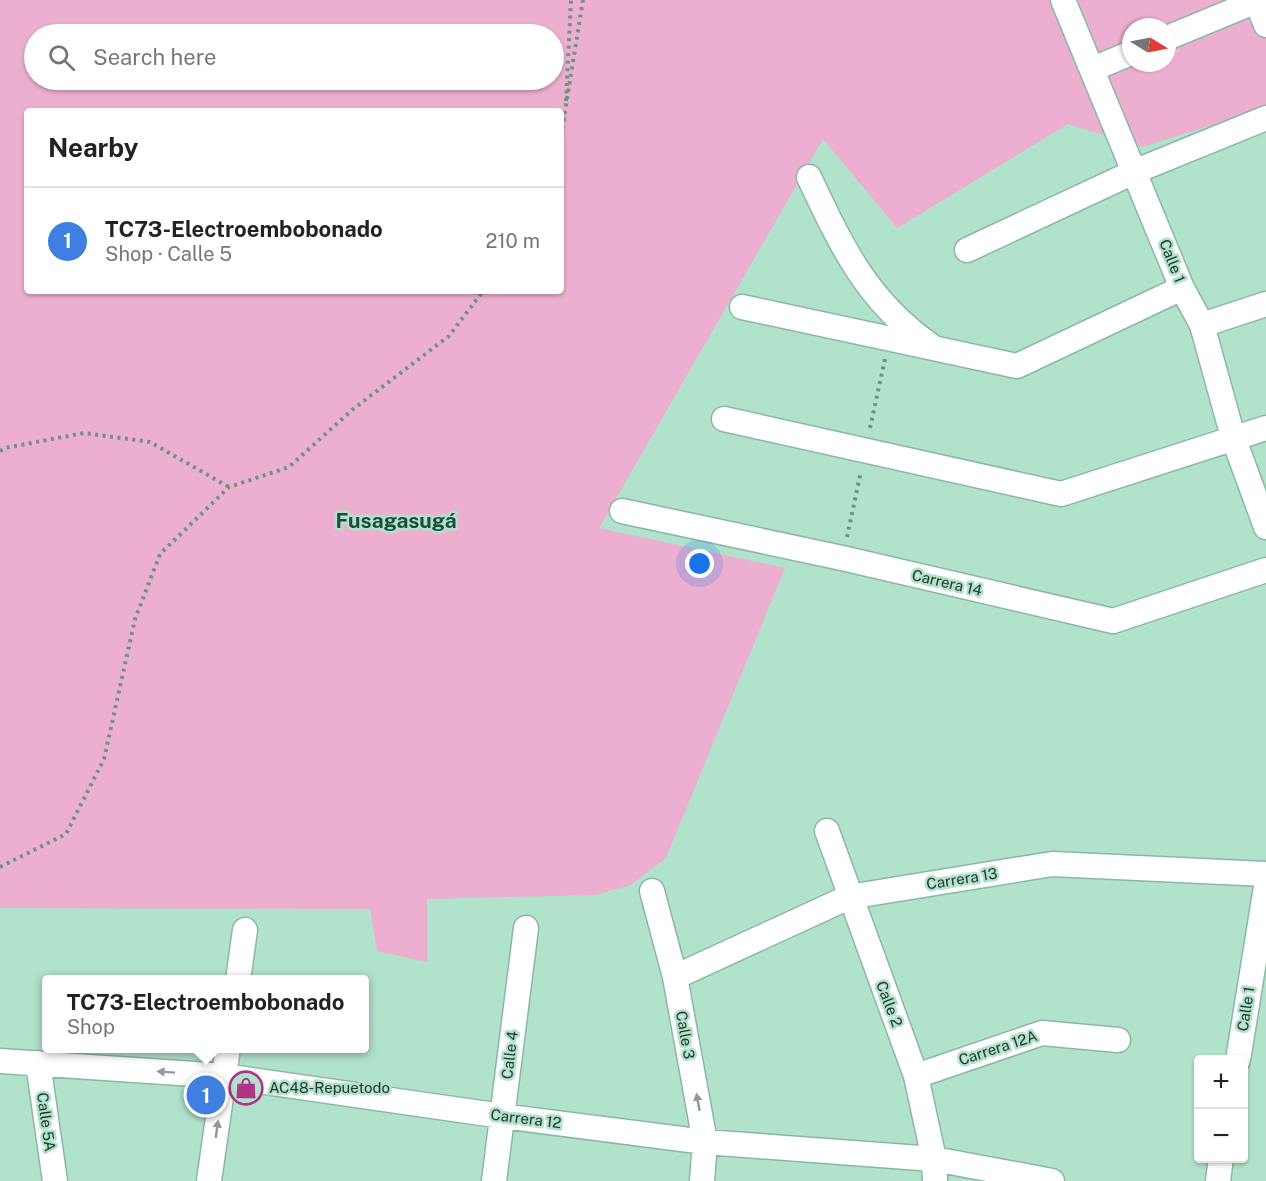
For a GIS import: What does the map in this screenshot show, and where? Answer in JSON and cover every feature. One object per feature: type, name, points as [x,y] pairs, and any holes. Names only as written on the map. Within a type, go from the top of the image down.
[{"type":"street","name":"Calle 1","points":[[1063,0],[1136,171],[1182,288],[1202,325],[1233,437],[1266,526]]},
{"type":"street","points":[[1176,34],[1257,0],[1266,25]]},
{"type":"street","points":[[1093,69],[1122,57]]},
{"type":"street","points":[[967,250],[1136,171],[1266,118]]},
{"type":"street","points":[[809,177],[842,247],[873,294],[903,326],[936,349]]},
{"type":"street","points":[[742,307],[1017,366],[1182,288]]},
{"type":"street","points":[[1202,325],[1266,304]]},
{"type":"street","points":[[724,419],[1061,494],[1266,428]]},
{"type":"street","name":"Carrera 14","points":[[622,511],[842,558],[1113,621],[1266,570]]},
{"type":"street","name":"Calle 2","points":[[827,831],[849,897],[916,1076],[935,1170]]},
{"type":"street","name":"Carrera 13","points":[[675,977],[849,897],[1052,864],[1266,874]]},
{"type":"street","name":"Calle 1","points":[[1239,1055],[1266,886]]},
{"type":"street","name":"Calle 3","points":[[652,891],[675,977],[705,1142],[702,1181]]},
{"type":"street","name":"Calle 4","points":[[494,1181],[526,928]]},
{"type":"street","points":[[239,975],[245,930]]},
{"type":"street","name":"Carrera 12A","points":[[916,1076],[1042,1033],[1118,1040]]},
{"type":"street","points":[[209,1181],[227,1053]]},
{"type":"street","name":"Carrera 12","points":[[0,1061],[224,1076],[502,1116],[705,1142],[935,1170],[1052,1181]]},
{"type":"street","name":"Calle 5A","points":[[38,1063],[55,1181]]},
{"type":"street","points":[[1218,1181],[1220,1163]]},
{"type":"path","points":[[564,129],[571,0]]},
{"type":"path","points":[[564,129],[583,0]]},
{"type":"path","points":[[0,867],[66,834],[104,759],[135,619],[160,554],[229,487],[289,467],[352,410],[449,336],[481,294]]},
{"type":"path","points":[[0,451],[5,448],[84,433],[150,442],[229,487]]},
{"type":"shaded area","points":[[0,0],[1266,0],[1266,108],[1142,147],[1068,124],[897,228],[823,139],[599,528],[785,568],[666,858],[631,885],[595,895],[427,899],[427,962],[377,951],[370,909],[0,908]]},
{"type":"place","name":"AC48-Repuetodo","points":[[246,1088]]},
{"type":"place","name":"TC73-Electroembobonado","points":[[206,1095]]},
{"type":"district","name":"Fusagasugá","points":[[396,521]]}]
